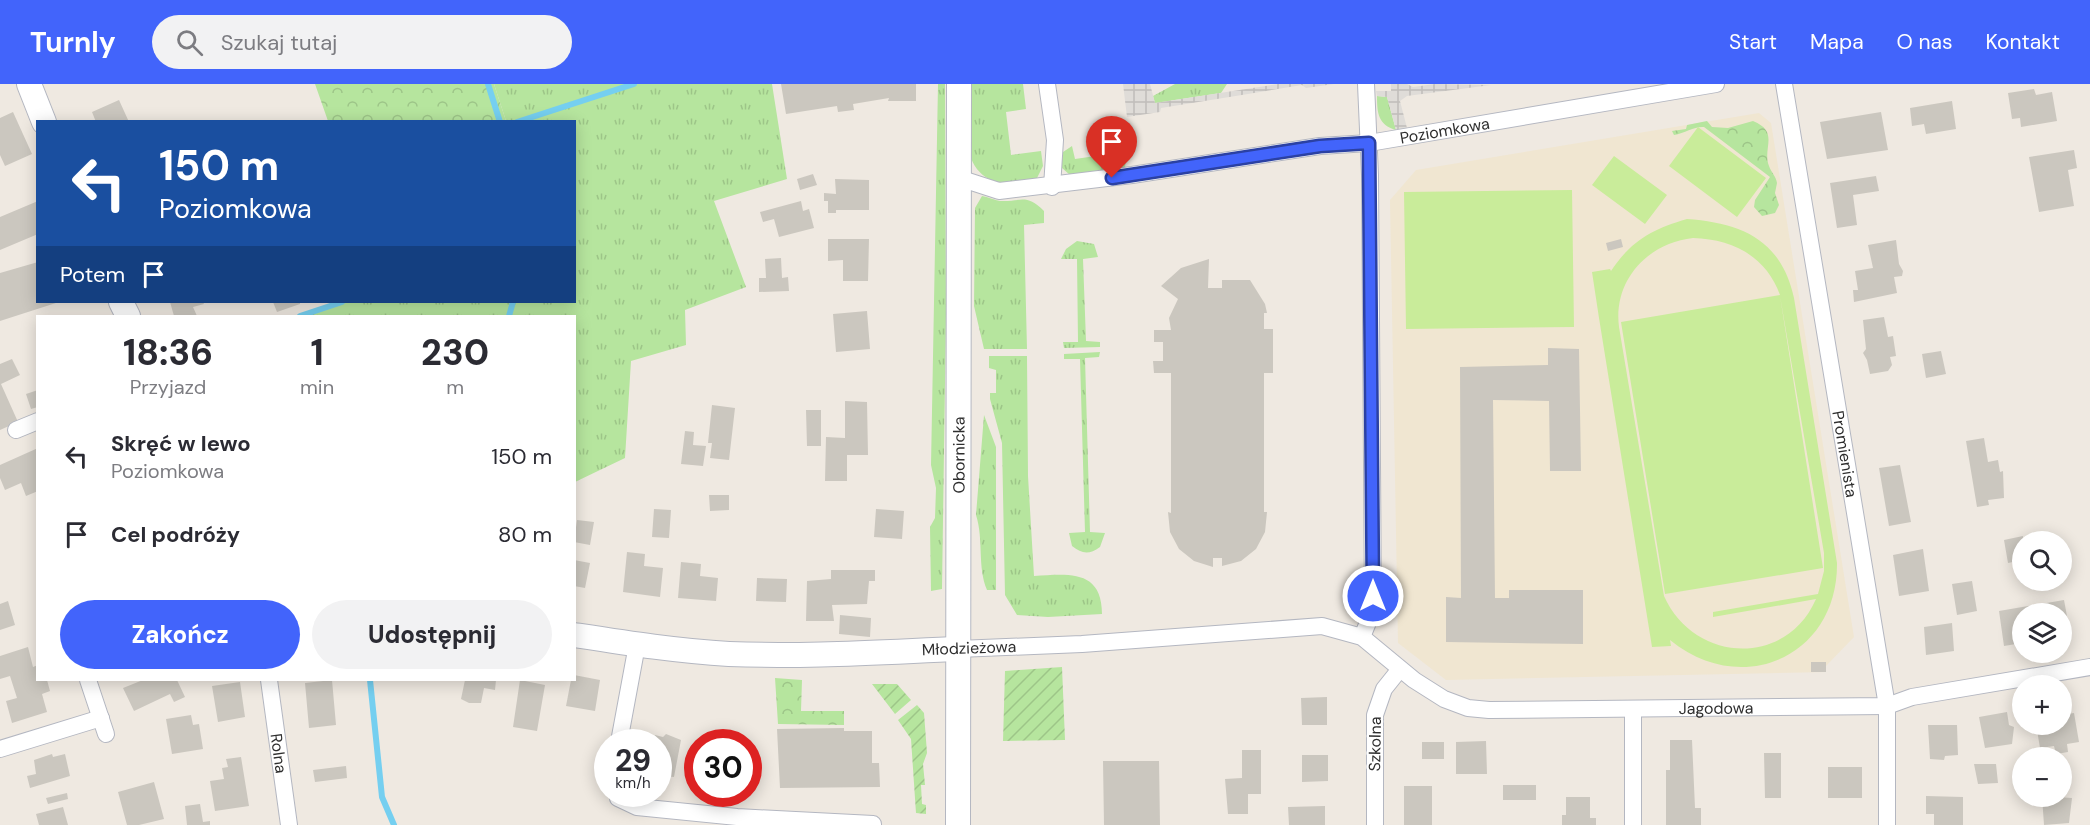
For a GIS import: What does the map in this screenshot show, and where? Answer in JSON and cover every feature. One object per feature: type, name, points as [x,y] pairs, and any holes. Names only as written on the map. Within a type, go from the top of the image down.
[{"type":"main road","points":[[29,84],[43,120]]},
{"type":"main road","name":"Obornicka","points":[[958,825],[959,84]]},
{"type":"main road","name":"Młodzieżowa","points":[[576,635],[637,645],[759,654],[958,649]]},
{"type":"street","points":[[1047,84],[1055,140],[1052,186]]},
{"type":"street","points":[[1362,637],[1373,610],[1369,143],[1366,84]]},
{"type":"street","name":"Poziomkowa","points":[[959,178],[999,191],[1052,186],[1320,146],[1369,143],[1716,84]]},
{"type":"street","name":"Promienista","points":[[1784,84],[1887,706],[1887,825]]},
{"type":"street","points":[[16,430],[36,422]]},
{"type":"street","name":"Młodzieżowa","points":[[958,649],[1083,644],[1322,626],[1362,637]]},
{"type":"street","name":"Jagodowa","points":[[1362,637],[1432,693],[1468,708],[1887,706],[1912,698],[2090,667]]},
{"type":"street","points":[[622,729],[637,645]]},
{"type":"street","name":"Szkolna","points":[[1375,825],[1375,715],[1384,689],[1400,669]]},
{"type":"street","points":[[0,748],[104,726],[88,681]]},
{"type":"street","name":"Rolna","points":[[269,681],[289,825]]},
{"type":"street","points":[[1632,709],[1633,825]]},
{"type":"street","points":[[637,807],[737,817],[873,824]]},
{"type":"shaded area","points":[[1123,84],[1150,84],[1155,103],[1278,84],[1334,84],[1306,88],[1302,85],[1161,108],[1160,112],[1127,117]]},
{"type":"shaded area","points":[[1391,84],[1407,84],[1413,87],[1435,84],[1491,85],[1407,96],[1400,101],[1407,128],[1396,130],[1387,97],[1377,96],[1376,91],[1391,91]]},
{"type":"shaded area","points":[[1759,113],[1771,123],[1854,637],[1826,666],[1826,672],[1446,680],[1398,643],[1390,200],[1416,170]]},
{"type":"green space","points":[[315,84],[494,84],[506,120],[328,120]]},
{"type":"green space","points":[[494,84],[772,84],[787,179],[714,201],[746,287],[685,310],[686,345],[631,361],[625,458],[576,482],[576,315],[303,315],[331,305],[331,303],[576,303],[576,120],[506,120]]},
{"type":"green space","points":[[938,84],[945,84],[946,314],[942,589],[931,591],[930,527],[935,518],[936,488],[931,465]]},
{"type":"green space","points":[[969,84],[1023,84],[1026,109],[1006,112],[1011,155],[1041,151],[1043,166],[1035,182],[1025,185],[1004,184],[985,177],[978,170],[972,161],[968,142]]},
{"type":"green space","points":[[1175,84],[1227,84],[1221,93],[1155,103],[1153,96]]},
{"type":"green space","points":[[1377,96],[1387,97],[1396,130],[1382,122],[1377,108]]},
{"type":"green space","points":[[1707,121],[1712,127],[1728,128],[1753,121],[1766,130],[1769,141],[1767,159],[1777,183],[1775,193],[1779,205],[1775,213],[1762,216],[1754,207],[1755,200],[1770,177],[1704,127],[1674,135],[1672,131],[1686,129],[1687,125]]},
{"type":"green space","points":[[1698,127],[1766,178],[1737,217],[1669,166]]},
{"type":"green space","points":[[1128,136],[1125,168],[1070,175],[1062,168],[1063,152],[1072,146],[1075,159],[1123,152],[1122,137]]},
{"type":"green space","points":[[1614,156],[1667,195],[1645,224],[1592,185]]},
{"type":"green space","points":[[1572,190],[1574,327],[1406,329],[1404,192]]},
{"type":"green space","points":[[982,196],[1000,201],[1028,200],[1044,211],[1044,223],[1024,225],[1027,349],[984,349],[974,306],[975,208]]},
{"type":"green space","points":[[1687,219],[1725,225],[1756,238],[1769,248],[1788,278],[1794,298],[1837,563],[1833,595],[1821,623],[1804,644],[1781,658],[1755,666],[1727,666],[1698,657],[1670,640],[1671,646],[1652,647],[1592,272],[1610,269],[1611,271],[1626,252],[1643,238],[1663,227]],"holes":[[[1693,238],[1734,246],[1757,260],[1774,281],[1780,295],[1621,322],[1665,594],[1823,568],[1780,296],[1824,553],[1824,571],[1818,594],[1713,612],[1713,617],[1816,599],[1802,621],[1784,637],[1763,646],[1740,648],[1717,645],[1696,634],[1678,618],[1664,596],[1619,327],[1622,294],[1637,267],[1662,247]]]},
{"type":"green space","points":[[1077,241],[1094,244],[1098,257],[1083,259],[1086,341],[1100,342],[1100,347],[1064,348],[1063,342],[1078,342],[1077,259],[1061,259],[1066,249]]},
{"type":"green space","points":[[1100,352],[1099,357],[1085,358],[1090,532],[1105,533],[1100,547],[1086,553],[1072,546],[1069,533],[1085,532],[1080,359],[1064,359],[1064,354]]},
{"type":"green space","points":[[989,356],[1027,356],[1028,476],[1034,576],[1081,577],[1096,589],[1102,614],[1048,617],[1017,615],[1005,595],[1002,443],[990,399],[990,393],[996,393],[996,370],[989,368]]},
{"type":"green space","points":[[984,415],[996,447],[996,590],[987,590],[984,581],[976,515]]},
{"type":"green space","points":[[1062,667],[1065,740],[1003,741],[1005,671]]},
{"type":"green space","points":[[775,678],[802,680],[801,711],[844,711],[844,725],[778,724]]},
{"type":"green space","points":[[872,684],[897,684],[911,700],[895,714]]},
{"type":"green space","points":[[917,705],[924,713],[927,753],[923,764],[925,785],[921,785],[922,804],[926,805],[926,814],[916,813],[911,739],[898,720]]},
{"type":"building","points":[[781,84],[916,84],[916,101],[888,101],[889,98],[853,104],[854,110],[838,112],[837,106],[786,114]]},
{"type":"building","points":[[2034,89],[2036,95],[2052,92],[2057,121],[2021,127],[2020,118],[2012,119],[2008,93]]},
{"type":"building","points":[[119,100],[128,120],[95,120],[92,112]]},
{"type":"building","points":[[1952,101],[1956,129],[1926,134],[1924,124],[1912,126],[1910,108]]},
{"type":"building","points":[[13,112],[32,154],[5,166],[0,155],[0,118]]},
{"type":"building","points":[[1881,112],[1888,150],[1827,159],[1820,122]]},
{"type":"building","points":[[2074,150],[2077,168],[2068,170],[2074,206],[2039,212],[2029,157]]},
{"type":"building","points":[[813,174],[817,185],[800,190],[797,179]]},
{"type":"building","points":[[1876,176],[1879,191],[1853,195],[1857,225],[1837,228],[1830,183]]},
{"type":"building","points":[[835,179],[869,180],[869,210],[836,210],[836,213],[828,213],[828,201],[824,201],[824,193],[836,194]]},
{"type":"building","points":[[801,201],[803,211],[809,209],[814,228],[779,237],[774,219],[763,222],[760,212]]},
{"type":"building","points":[[36,202],[36,235],[0,250],[0,217]]},
{"type":"building","points":[[828,239],[869,239],[868,281],[843,281],[843,260],[828,261]]},
{"type":"building","points":[[1621,239],[1623,247],[1608,251],[1606,243]]},
{"type":"building","points":[[1896,240],[1899,264],[1903,271],[1902,276],[1894,277],[1897,293],[1854,302],[1853,290],[1858,290],[1855,271],[1873,268],[1868,245]]},
{"type":"building","points":[[781,258],[782,278],[788,277],[789,291],[759,292],[759,278],[766,278],[765,259]]},
{"type":"building","points":[[1209,259],[1208,288],[1222,288],[1222,280],[1250,280],[1265,304],[1267,313],[1264,313],[1264,329],[1273,329],[1273,373],[1264,373],[1264,512],[1267,512],[1265,532],[1256,549],[1241,561],[1222,566],[1222,558],[1213,558],[1213,567],[1194,561],[1179,549],[1170,532],[1168,512],[1171,513],[1171,373],[1154,373],[1153,361],[1163,361],[1163,342],[1154,342],[1154,330],[1171,330],[1169,318],[1178,299],[1161,286],[1181,268]]},
{"type":"building","points":[[36,263],[36,303],[56,303],[0,321],[0,273]]},
{"type":"building","points":[[170,303],[204,304],[193,307],[197,315],[174,315]]},
{"type":"building","points":[[273,303],[300,303],[300,304],[277,312]]},
{"type":"building","points":[[867,311],[870,349],[836,352],[833,314]]},
{"type":"building","points":[[1884,317],[1888,337],[1893,336],[1896,356],[1890,357],[1892,365],[1888,371],[1870,374],[1863,353],[1866,349],[1863,320]]},
{"type":"building","points":[[1548,348],[1579,349],[1581,471],[1550,471],[1549,401],[1493,400],[1495,598],[1509,598],[1509,590],[1583,590],[1583,644],[1446,642],[1446,597],[1461,598],[1460,367],[1548,365]]},
{"type":"building","points":[[1941,351],[1946,374],[1926,378],[1922,354]]},
{"type":"building","points":[[12,359],[20,375],[1,384],[18,422],[0,430],[0,364]]},
{"type":"building","points":[[36,391],[36,408],[31,409],[26,394]]},
{"type":"building","points":[[845,401],[867,402],[868,455],[847,455],[847,481],[825,481],[826,437],[845,438]]},
{"type":"building","points":[[712,405],[735,408],[729,460],[710,458],[712,443],[708,443]]},
{"type":"building","points":[[806,410],[821,410],[821,446],[807,446]]},
{"type":"building","points":[[685,431],[694,432],[693,445],[706,446],[703,466],[681,464]]},
{"type":"building","points":[[1984,438],[1988,462],[1998,460],[2000,472],[2003,471],[2004,498],[1988,500],[1989,505],[1977,507],[1966,441]]},
{"type":"building","points":[[36,449],[36,492],[26,496],[21,483],[5,490],[0,478],[0,465]]},
{"type":"building","points":[[1900,465],[1911,522],[1889,526],[1879,468]]},
{"type":"building","points":[[709,495],[729,495],[729,510],[710,511]]},
{"type":"building","points":[[654,509],[671,510],[669,538],[652,537]]},
{"type":"building","points":[[876,509],[904,511],[902,539],[874,537]]},
{"type":"building","points":[[577,520],[594,522],[590,545],[576,542]]},
{"type":"building","points":[[2012,538],[2012,562],[2008,563],[2004,540]]},
{"type":"building","points":[[1923,549],[1929,591],[1899,596],[1893,555]]},
{"type":"building","points":[[627,552],[645,554],[644,566],[663,568],[660,597],[623,592]]},
{"type":"building","points":[[576,560],[590,563],[585,588],[576,586]]},
{"type":"building","points":[[681,562],[701,564],[700,576],[718,578],[716,601],[678,598]]},
{"type":"building","points":[[831,570],[875,570],[875,581],[869,581],[867,604],[832,605],[834,621],[806,621],[807,581],[831,579]]},
{"type":"building","points":[[757,578],[787,579],[786,602],[756,601]]},
{"type":"building","points":[[1972,581],[1977,611],[1957,615],[1952,584]]},
{"type":"building","points":[[2064,600],[2065,603],[2046,603]]},
{"type":"building","points":[[8,601],[15,625],[0,630],[0,604]]},
{"type":"building","points":[[2012,609],[2012,645],[2004,646],[1999,611]]},
{"type":"building","points":[[840,615],[871,618],[870,637],[839,634]]},
{"type":"building","points":[[1952,623],[1954,651],[1926,655],[1924,627]]},
{"type":"building","points":[[28,647],[33,667],[36,666],[36,681],[47,681],[50,691],[42,694],[47,712],[12,723],[6,701],[17,698],[10,676],[0,679],[0,656]]},
{"type":"building","points":[[1811,662],[1826,662],[1826,672],[1811,672]]},
{"type":"building","points":[[576,675],[600,680],[595,711],[566,706],[571,681],[576,681]]},
{"type":"building","points":[[140,681],[177,681],[185,697],[174,702],[170,694],[134,711],[123,688]]},
{"type":"building","points":[[332,681],[336,725],[309,728],[305,683]]},
{"type":"building","points":[[465,681],[496,681],[495,690],[484,688],[481,703],[469,703],[461,699]]},
{"type":"building","points":[[520,681],[545,685],[537,731],[513,727]]},
{"type":"building","points":[[240,682],[245,717],[218,722],[212,686]]},
{"type":"building","points":[[1327,697],[1327,725],[1302,725],[1301,698]]},
{"type":"building","points":[[2007,712],[2009,725],[2012,726],[2012,744],[1985,748],[1979,717]]},
{"type":"building","points":[[2072,713],[2074,713],[2079,742],[2067,744],[2067,747],[2040,747],[2038,735],[2072,735]]},
{"type":"building","points":[[191,715],[193,725],[199,724],[203,749],[172,754],[166,719]]},
{"type":"building","points":[[1928,725],[1957,725],[1958,755],[1945,756],[1944,760],[1930,759]]},
{"type":"building","points":[[844,728],[844,731],[872,731],[872,763],[879,763],[880,787],[780,788],[777,729]]},
{"type":"building","points":[[672,736],[681,740],[674,777],[672,777]]},
{"type":"building","points":[[1670,740],[1692,740],[1695,808],[1701,808],[1701,825],[1666,825],[1666,770],[1670,770]]},
{"type":"building","points":[[1486,741],[1487,774],[1456,774],[1456,742]]},
{"type":"building","points":[[1422,742],[1444,742],[1444,759],[1422,759]]},
{"type":"building","points":[[1242,750],[1261,750],[1261,794],[1248,794],[1248,814],[1228,814],[1225,779],[1242,778]]},
{"type":"building","points":[[1764,753],[1781,753],[1781,798],[1765,798]]},
{"type":"building","points":[[52,754],[53,757],[65,754],[70,776],[30,788],[27,776],[36,774],[34,760]]},
{"type":"building","points":[[1302,755],[1328,755],[1328,781],[1302,782]]},
{"type":"building","points":[[241,757],[249,806],[215,811],[210,781],[224,779],[222,768],[228,767],[226,759]]},
{"type":"building","points":[[1103,761],[1159,761],[1160,825],[1104,825]]},
{"type":"building","points":[[1974,764],[1996,764],[1998,783],[1978,784]]},
{"type":"building","points":[[346,766],[347,778],[315,782],[313,770]]},
{"type":"building","points":[[1828,767],[1862,767],[1862,798],[1828,798]]},
{"type":"building","points":[[154,782],[164,819],[139,825],[127,825],[118,792]]},
{"type":"building","points":[[1503,785],[1536,785],[1536,800],[1503,800]]},
{"type":"building","points":[[1404,786],[1432,786],[1432,825],[1404,825]]},
{"type":"building","points":[[67,793],[68,799],[48,804],[46,798]]},
{"type":"building","points":[[1926,796],[1963,797],[1963,825],[1934,825],[1934,814],[1926,814]]},
{"type":"building","points":[[1566,797],[1590,797],[1590,818],[1596,818],[1596,825],[1562,825],[1562,815],[1566,815]]},
{"type":"building","points":[[200,804],[203,822],[210,821],[210,825],[187,825],[185,806]]},
{"type":"building","points":[[1325,806],[1325,825],[1289,825],[1288,807]]},
{"type":"building","points":[[63,807],[68,825],[39,825],[36,814]]},
{"type":"building","points":[[2043,807],[2071,807],[2069,823],[2044,825]]},
{"type":"waterway","points":[[488,84],[499,120]]},
{"type":"waterway","points":[[523,120],[634,84]]},
{"type":"waterway","points":[[303,315],[339,303]]},
{"type":"waterway","points":[[509,315],[513,303]]},
{"type":"waterway","points":[[370,681],[382,797],[394,825]]},
{"type":"route","points":[[1112,178],[1320,146],[1369,143],[1373,596]]}]
